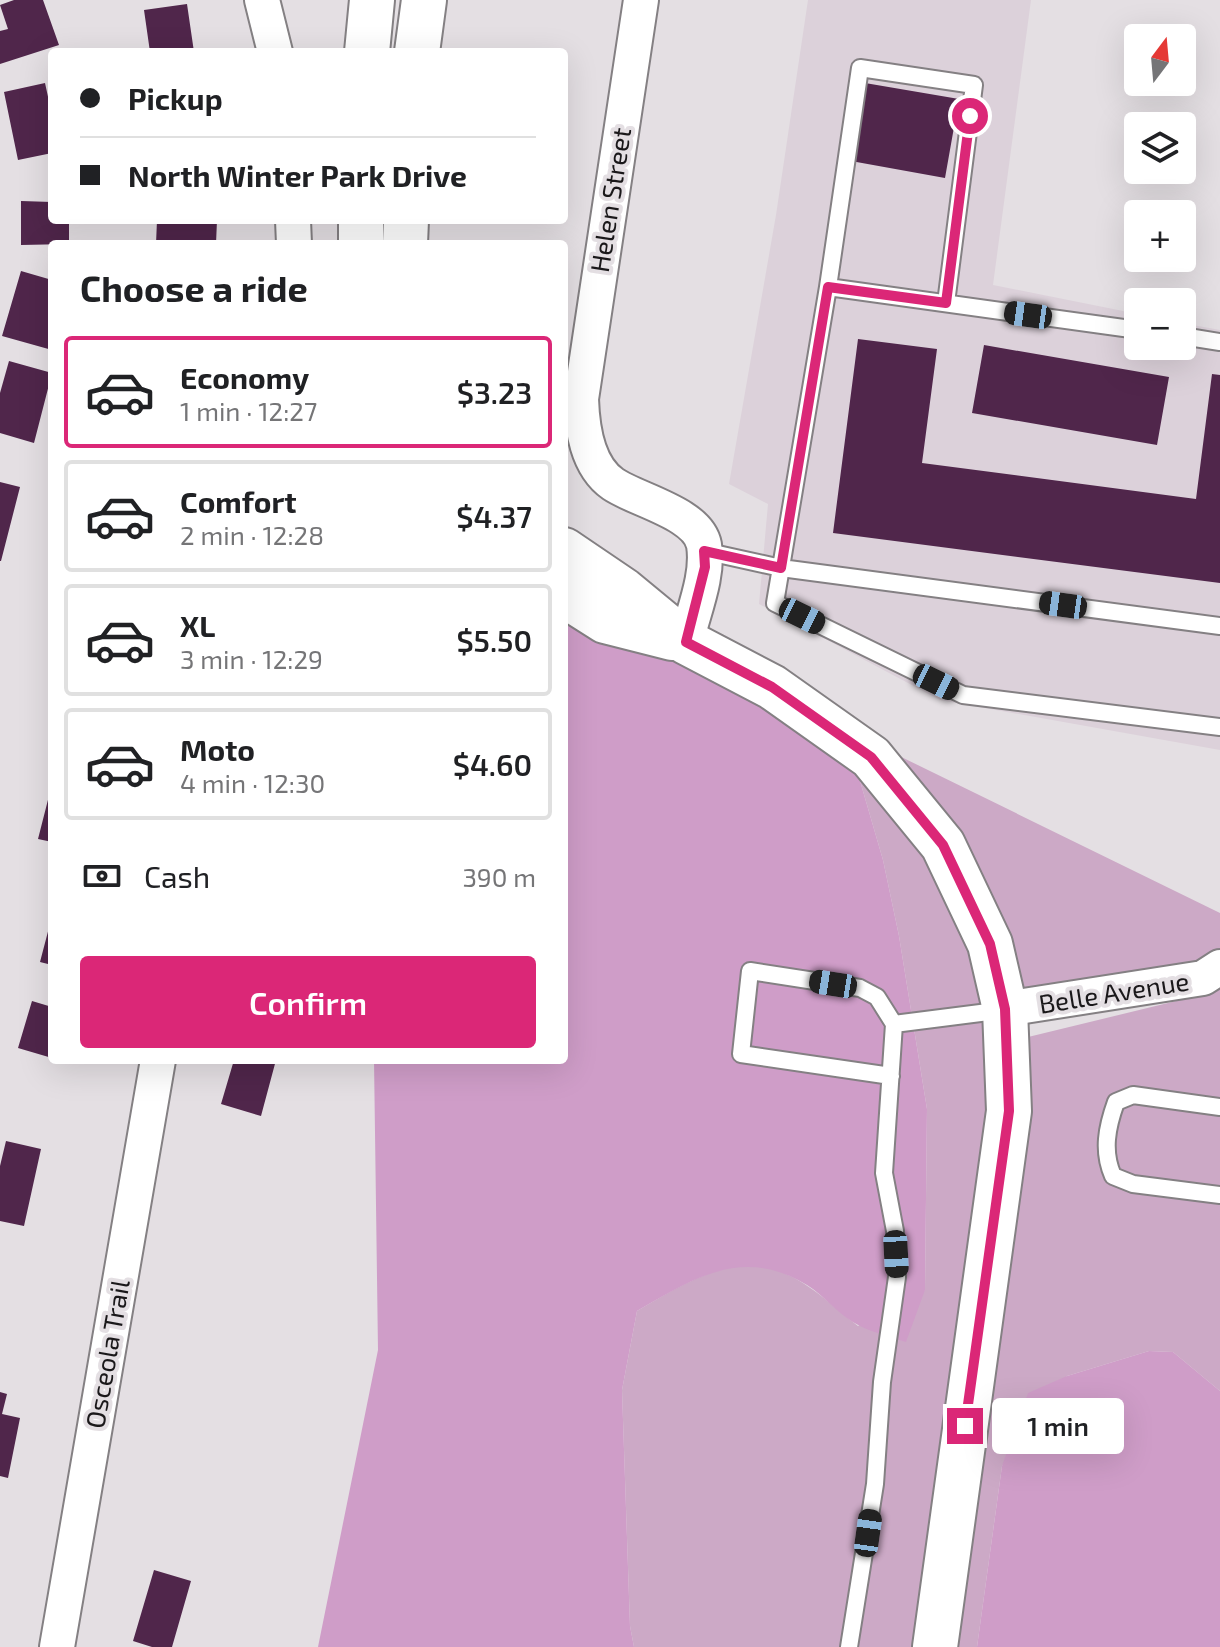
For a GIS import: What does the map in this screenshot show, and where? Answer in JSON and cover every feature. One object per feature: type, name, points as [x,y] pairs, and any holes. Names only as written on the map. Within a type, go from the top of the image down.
[{"type":"street","points":[[262,0],[274,48]]},
{"type":"street","points":[[367,48],[372,0]]},
{"type":"street","points":[[418,48],[424,0]]},
{"type":"street","name":"Helen Street","points":[[641,0],[581,399],[582,428],[593,459],[611,483],[683,518],[703,541],[704,551]]},
{"type":"street","points":[[686,642],[705,567],[704,551]]},
{"type":"street","points":[[568,553],[623,590],[686,642],[772,687],[871,757],[943,845],[990,944],[1005,1009],[1009,1111],[935,1647]]},
{"type":"street","points":[[568,598],[605,621],[686,642]]},
{"type":"street","name":"Belle Avenue","points":[[1005,1009],[1203,978],[1220,967]]},
{"type":"street","name":"Osceola Trail","points":[[57,1647],[157,1064]]},
{"type":"lane","points":[[946,303],[974,85],[860,68],[828,287],[775,603],[963,695],[1220,727]]},
{"type":"lane","points":[[828,287],[1124,328]]},
{"type":"lane","points":[[1196,338],[1220,342]]},
{"type":"lane","points":[[704,551],[781,568],[1220,626]]},
{"type":"lane","points":[[849,1647],[875,1484],[882,1382],[897,1277],[895,1231],[884,1173],[891,1076],[894,1024],[877,997],[860,988],[750,971],[741,1054],[891,1076]]},
{"type":"lane","points":[[894,1024],[1005,1009]]},
{"type":"lane","points":[[1220,1107],[1133,1095],[1116,1102],[1106,1145],[1113,1176],[1133,1184],[1220,1195]]},
{"type":"shaded area","points":[[808,0],[1031,0],[993,285],[1124,311],[1124,360],[1196,360],[1196,326],[1220,330],[1220,750],[940,700],[759,604],[768,504],[729,484],[776,215]]},
{"type":"shaded area","points":[[568,616],[679,658],[764,702],[856,767],[883,860],[899,936],[927,1109],[925,1290],[906,1342],[860,1326],[807,1285],[761,1268],[740,1267],[719,1271],[699,1278],[637,1311],[622,1390],[630,1626],[634,1647],[318,1647],[378,1350],[374,1064],[568,1064]]},
{"type":"shaded area","points":[[885,749],[1220,913],[1220,948],[1198,962],[1020,1005]]},
{"type":"shaded area","points":[[856,767],[930,855],[976,951],[994,1111],[920,1647],[634,1647],[630,1626],[622,1390],[637,1311],[700,1277],[736,1266],[753,1265],[782,1272],[817,1292],[858,1326],[925,1290],[927,1109],[899,936],[883,860]]},
{"type":"shaded area","points":[[1220,985],[1220,1391],[1173,1352],[1149,1351],[1067,1376],[1002,1466],[977,1647],[950,1647],[1024,1038],[1205,994]]},
{"type":"shaded area","points":[[1149,1351],[1173,1352],[1220,1391],[1220,1647],[977,1647],[1002,1466],[1028,1393],[1067,1376]]},
{"type":"building","points":[[14,0],[43,0],[59,45],[0,64],[0,31],[8,29],[0,5]]},
{"type":"building","points":[[187,4],[193,48],[149,48],[144,10]]},
{"type":"building","points":[[45,83],[48,97],[48,154],[18,160],[4,92]]},
{"type":"building","points":[[865,83],[959,99],[945,178],[851,161]]},
{"type":"building","points":[[21,201],[48,202],[48,224],[69,224],[69,240],[21,245]]},
{"type":"building","points":[[157,224],[217,224],[216,240],[156,240]]},
{"type":"building","points":[[21,271],[48,279],[48,349],[2,336]]},
{"type":"building","points":[[858,339],[937,349],[922,463],[1196,499],[1212,374],[1220,375],[1220,583],[833,533]]},
{"type":"building","points":[[984,345],[1169,377],[1157,445],[972,413]]},
{"type":"building","points":[[9,361],[48,372],[48,389],[34,443],[0,433],[0,393]]},
{"type":"building","points":[[0,482],[20,487],[1,561],[0,561]]},
{"type":"building","points":[[48,800],[48,841],[38,839]]},
{"type":"building","points":[[48,931],[48,964],[40,962]]},
{"type":"building","points":[[32,1001],[48,1006],[48,1057],[18,1048]]},
{"type":"building","points":[[233,1064],[275,1064],[261,1116],[221,1104]]},
{"type":"building","points":[[6,1141],[41,1149],[24,1226],[0,1221],[0,1166]]},
{"type":"building","points":[[0,1392],[7,1394],[2,1414],[20,1418],[8,1478],[0,1476]]},
{"type":"building","points":[[154,1570],[191,1581],[172,1647],[152,1647],[133,1641]]},
{"type":"route","points":[[965,1426],[1009,1111],[1005,1009],[990,944],[943,845],[871,757],[772,687],[686,642],[705,567],[704,551],[781,568],[828,287],[946,303],[970,116]]}]
